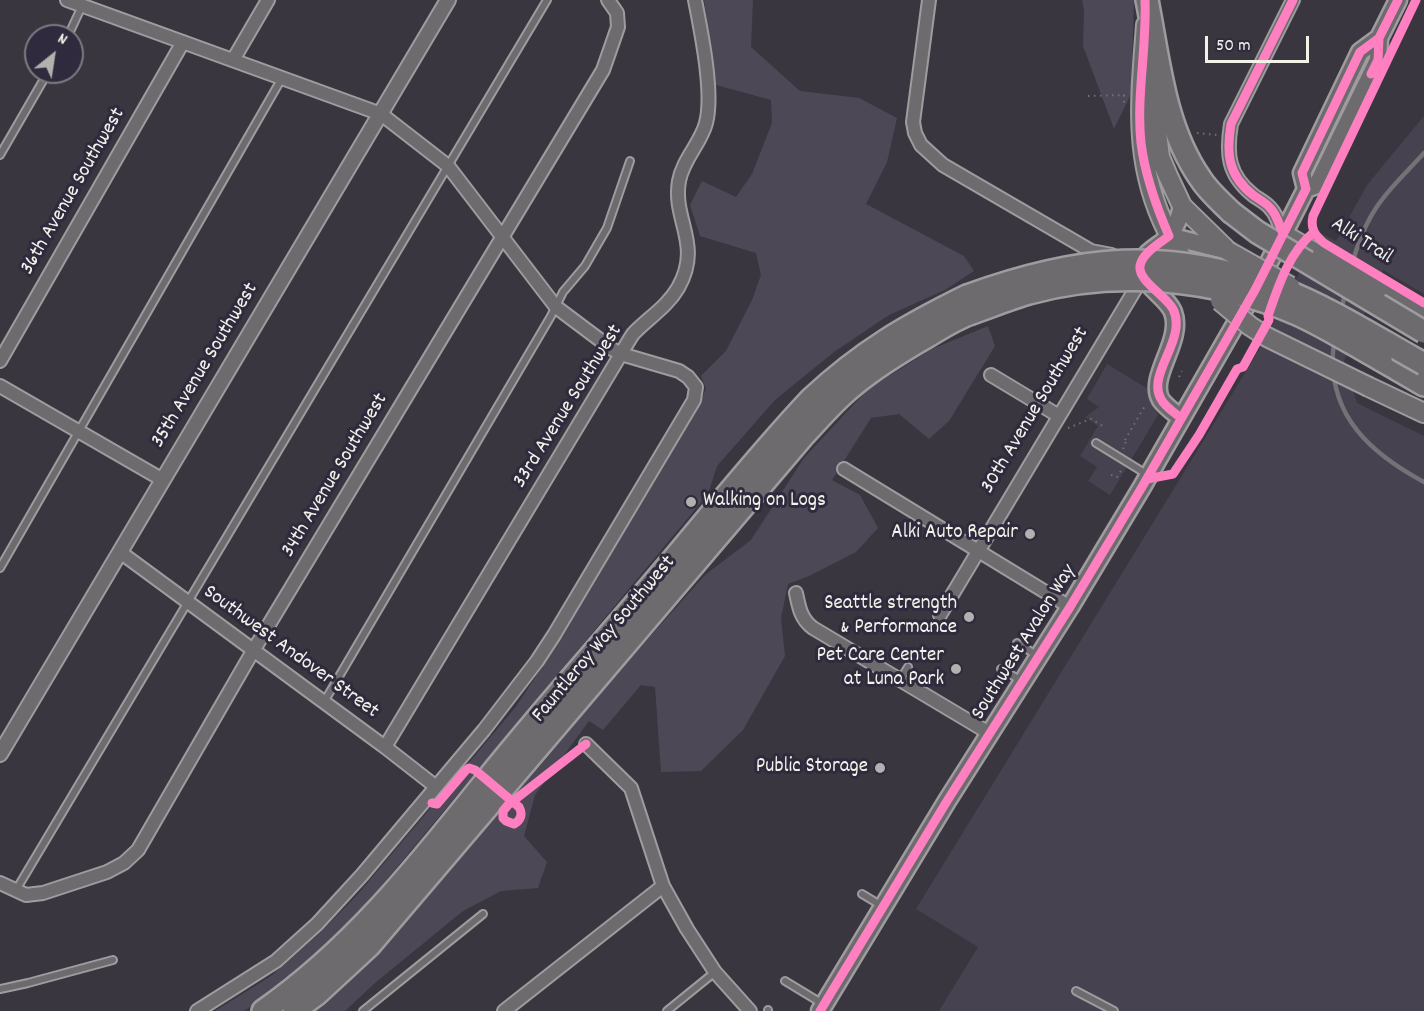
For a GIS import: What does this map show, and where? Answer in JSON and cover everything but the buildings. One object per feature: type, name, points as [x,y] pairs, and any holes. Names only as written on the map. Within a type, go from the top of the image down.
[{"type":"highway","points":[[1146,0],[1169,112],[1182,146],[1199,177],[1211,192],[1231,212],[1257,232],[1424,332]]},
{"type":"highway","points":[[968,305],[1048,270],[1088,263],[1162,261],[1197,265],[1233,273],[1280,288],[1424,364]]},
{"type":"highway","points":[[968,305],[1094,281],[1142,280],[1191,284],[1235,292],[1299,315],[1424,385]]},
{"type":"highway","name":"Fauntleroy Way Southwest","points":[[263,1011],[322,965],[393,894],[523,736],[811,399],[842,370],[907,326],[968,305]]},
{"type":"highway","name":"Fauntleroy Way Southwest","points":[[294,1011],[317,994],[369,946],[829,408],[882,364],[955,320],[968,305]]},
{"type":"main road","points":[[1146,0],[1140,112],[1141,143],[1148,182],[1169,236],[1186,263],[1220,301],[1250,326],[1424,413]]},
{"type":"main road","name":"Southwest Avalon Way","points":[[822,1008],[1149,475],[1255,290],[1306,189],[1317,185],[1378,60],[1379,38],[1398,0]]},
{"type":"main road","points":[[1146,25],[1160,157],[1182,206],[1228,251]]},
{"type":"main road","points":[[1146,254],[1169,236],[1182,206]]},
{"type":"main road","points":[[1283,234],[1424,316]]},
{"type":"main road","points":[[1169,236],[1228,251],[1424,355]]},
{"type":"main road","name":"30th Avenue Southwest","points":[[1143,278],[1140,266],[1146,254]]},
{"type":"main road","points":[[1143,278],[1160,293],[1172,309],[1176,321],[1175,335],[1158,386],[1161,400],[1181,418]]},
{"type":"main road","points":[[1255,290],[1296,312],[1424,396]]},
{"type":"street","points":[[233,60],[268,0]]},
{"type":"street","name":"35th Avenue Southwest","points":[[0,754],[448,0]]},
{"type":"street","name":"34th Avenue Southwest","points":[[21,893],[42,893],[107,872],[124,863],[138,850],[253,651],[603,70],[618,27],[617,13],[608,0]]},
{"type":"street","name":"33rd Avenue Southwest","points":[[385,747],[633,335],[678,288],[689,253],[680,204],[679,182],[684,165],[706,124],[709,106],[701,31],[695,0]]},
{"type":"street","points":[[929,0],[913,122],[918,140],[928,152],[943,165],[1091,251],[1105,255],[1146,254]]},
{"type":"street","points":[[1283,234],[1271,209],[1244,188],[1234,176],[1224,136],[1293,0]]},
{"type":"street","points":[[74,2],[381,114],[448,166],[556,307],[604,344],[621,354]]},
{"type":"street","name":"36th Avenue Southwest","points":[[0,361],[183,42]]},
{"type":"street","name":"30th Avenue Southwest","points":[[940,615],[1143,278]]},
{"type":"street","name":"Fauntleroy Way Southwest","points":[[197,1011],[276,961],[317,924],[362,875],[484,730],[537,661],[694,400],[696,387],[688,376],[679,370],[621,354]]},
{"type":"street","points":[[991,375],[1059,416]]},
{"type":"street","points":[[0,386],[163,480]]},
{"type":"street","points":[[844,469],[1070,607]]},
{"type":"street","name":"Southwest Andover Street","points":[[120,552],[435,786]]},
{"type":"street","points":[[796,593],[800,613],[806,622],[989,733]]},
{"type":"street","points":[[586,744],[631,788],[663,886],[715,972],[750,1011]]},
{"type":"street","points":[[0,882],[21,893]]},
{"type":"street","points":[[504,1011],[663,886]]},
{"type":"lane","points":[[21,893],[188,602],[547,0]]},
{"type":"lane","points":[[71,24],[74,2]]},
{"type":"lane","points":[[0,568],[282,78]]},
{"type":"lane","points":[[0,155],[41,84]]},
{"type":"lane","points":[[324,702],[563,292],[585,266],[607,228],[630,161]]},
{"type":"lane","points":[[1096,443],[1149,475]]},
{"type":"lane","points":[[1017,644],[1038,656]]},
{"type":"lane","points":[[900,680],[908,667]]},
{"type":"lane","points":[[1001,669],[1022,681]]},
{"type":"lane","points":[[862,894],[883,906]]},
{"type":"lane","points":[[363,1011],[483,914]]},
{"type":"lane","points":[[0,989],[112,960]]},
{"type":"lane","points":[[667,1011],[715,972]]},
{"type":"lane","points":[[785,981],[822,1008]]},
{"type":"lane","points":[[1076,991],[1114,1011]]},
{"type":"path","points":[[1088,96],[1124,95],[1124,113]]},
{"type":"path","points":[[1196,133],[1224,136]]},
{"type":"path","points":[[1179,377],[1182,371]]},
{"type":"path","points":[[1125,440],[1148,401]]},
{"type":"path","points":[[1060,431],[1091,419],[1106,428]]},
{"type":"path","points":[[1111,475],[1117,477],[1126,462]]},
{"type":"shaded area","points":[[704,0],[753,0],[751,47],[800,91],[859,98],[897,118],[887,162],[866,204],[964,256],[974,271],[945,290],[889,315],[834,352],[775,400],[717,466],[708,494],[368,902],[330,943],[280,987],[244,1011],[215,1011],[271,976],[321,932],[358,894],[515,708],[554,649],[699,405],[706,389],[701,376],[726,351],[752,300],[761,275],[756,253],[700,236],[690,205],[702,181],[736,197],[752,174],[772,123],[771,100],[716,85]]},
{"type":"shaded area","points":[[1082,0],[1134,0],[1131,94],[1114,129],[1083,46]]},
{"type":"shaded area","points":[[1424,116],[1424,294],[1383,270],[1344,361],[1357,403],[1424,436],[1424,1011],[939,1011],[978,947],[916,909],[1259,350],[1320,233],[1336,241],[1367,185]]},
{"type":"shaded area","points":[[988,326],[995,346],[949,421],[929,439],[899,414],[871,418],[832,480],[860,495],[878,528],[856,552],[788,584],[781,618],[785,656],[743,730],[701,771],[661,772],[655,687],[641,685],[603,730],[589,721],[535,795],[524,836],[547,862],[538,888],[501,891],[463,911],[375,983],[345,1011],[313,1011],[377,954],[614,677],[705,575],[751,540],[804,458],[867,390],[932,349]]},
{"type":"shaded area","points":[[1107,364],[1148,389],[1158,415],[1110,495],[1088,481],[1097,467],[1080,456],[1098,426],[1085,417],[1099,407],[1087,399]]},
{"type":"railway","points":[[1424,153],[1381,201],[1364,229],[1349,275],[1333,352],[1338,396],[1357,431],[1387,459],[1424,482]]},
{"type":"cycle path","points":[[1145,0],[1140,108],[1141,143],[1152,191],[1169,236],[1144,257],[1140,266],[1143,277],[1173,309],[1176,320],[1172,344],[1162,367],[1158,389],[1163,402],[1181,418]]},
{"type":"cycle path","points":[[1283,234],[1277,218],[1269,207],[1238,180],[1231,163],[1229,145],[1231,124],[1293,0]]},
{"type":"cycle path","points":[[1371,74],[1378,60],[1379,38],[1398,0]]},
{"type":"cycle path","name":"Alki Trail","points":[[1416,0],[1313,216],[1312,225],[1324,243],[1424,303]]},
{"type":"cycle path","points":[[820,1011],[1142,487],[1255,290],[1306,189],[1302,173],[1360,52],[1379,38]]},
{"type":"cycle path","name":"Alki Trail","points":[[1147,479],[1173,474],[1199,435],[1237,369],[1243,367],[1269,320],[1268,316],[1285,271],[1298,249],[1314,232]]},
{"type":"cycle path","points":[[432,803],[437,804],[469,768],[475,770],[519,807],[521,817],[514,824],[503,818],[503,811],[508,805],[586,744]]},
{"type":"place","name":"Walking on Logs","points":[[691,502]]},
{"type":"place","name":"Alki Auto Repair","points":[[1030,534]]},
{"type":"place","name":"Seattle strength & Performance","points":[[969,617]]},
{"type":"place","name":"Pet Care Center at Luna Park","points":[[956,669]]},
{"type":"place","name":"Public Storage","points":[[880,768]]}]
